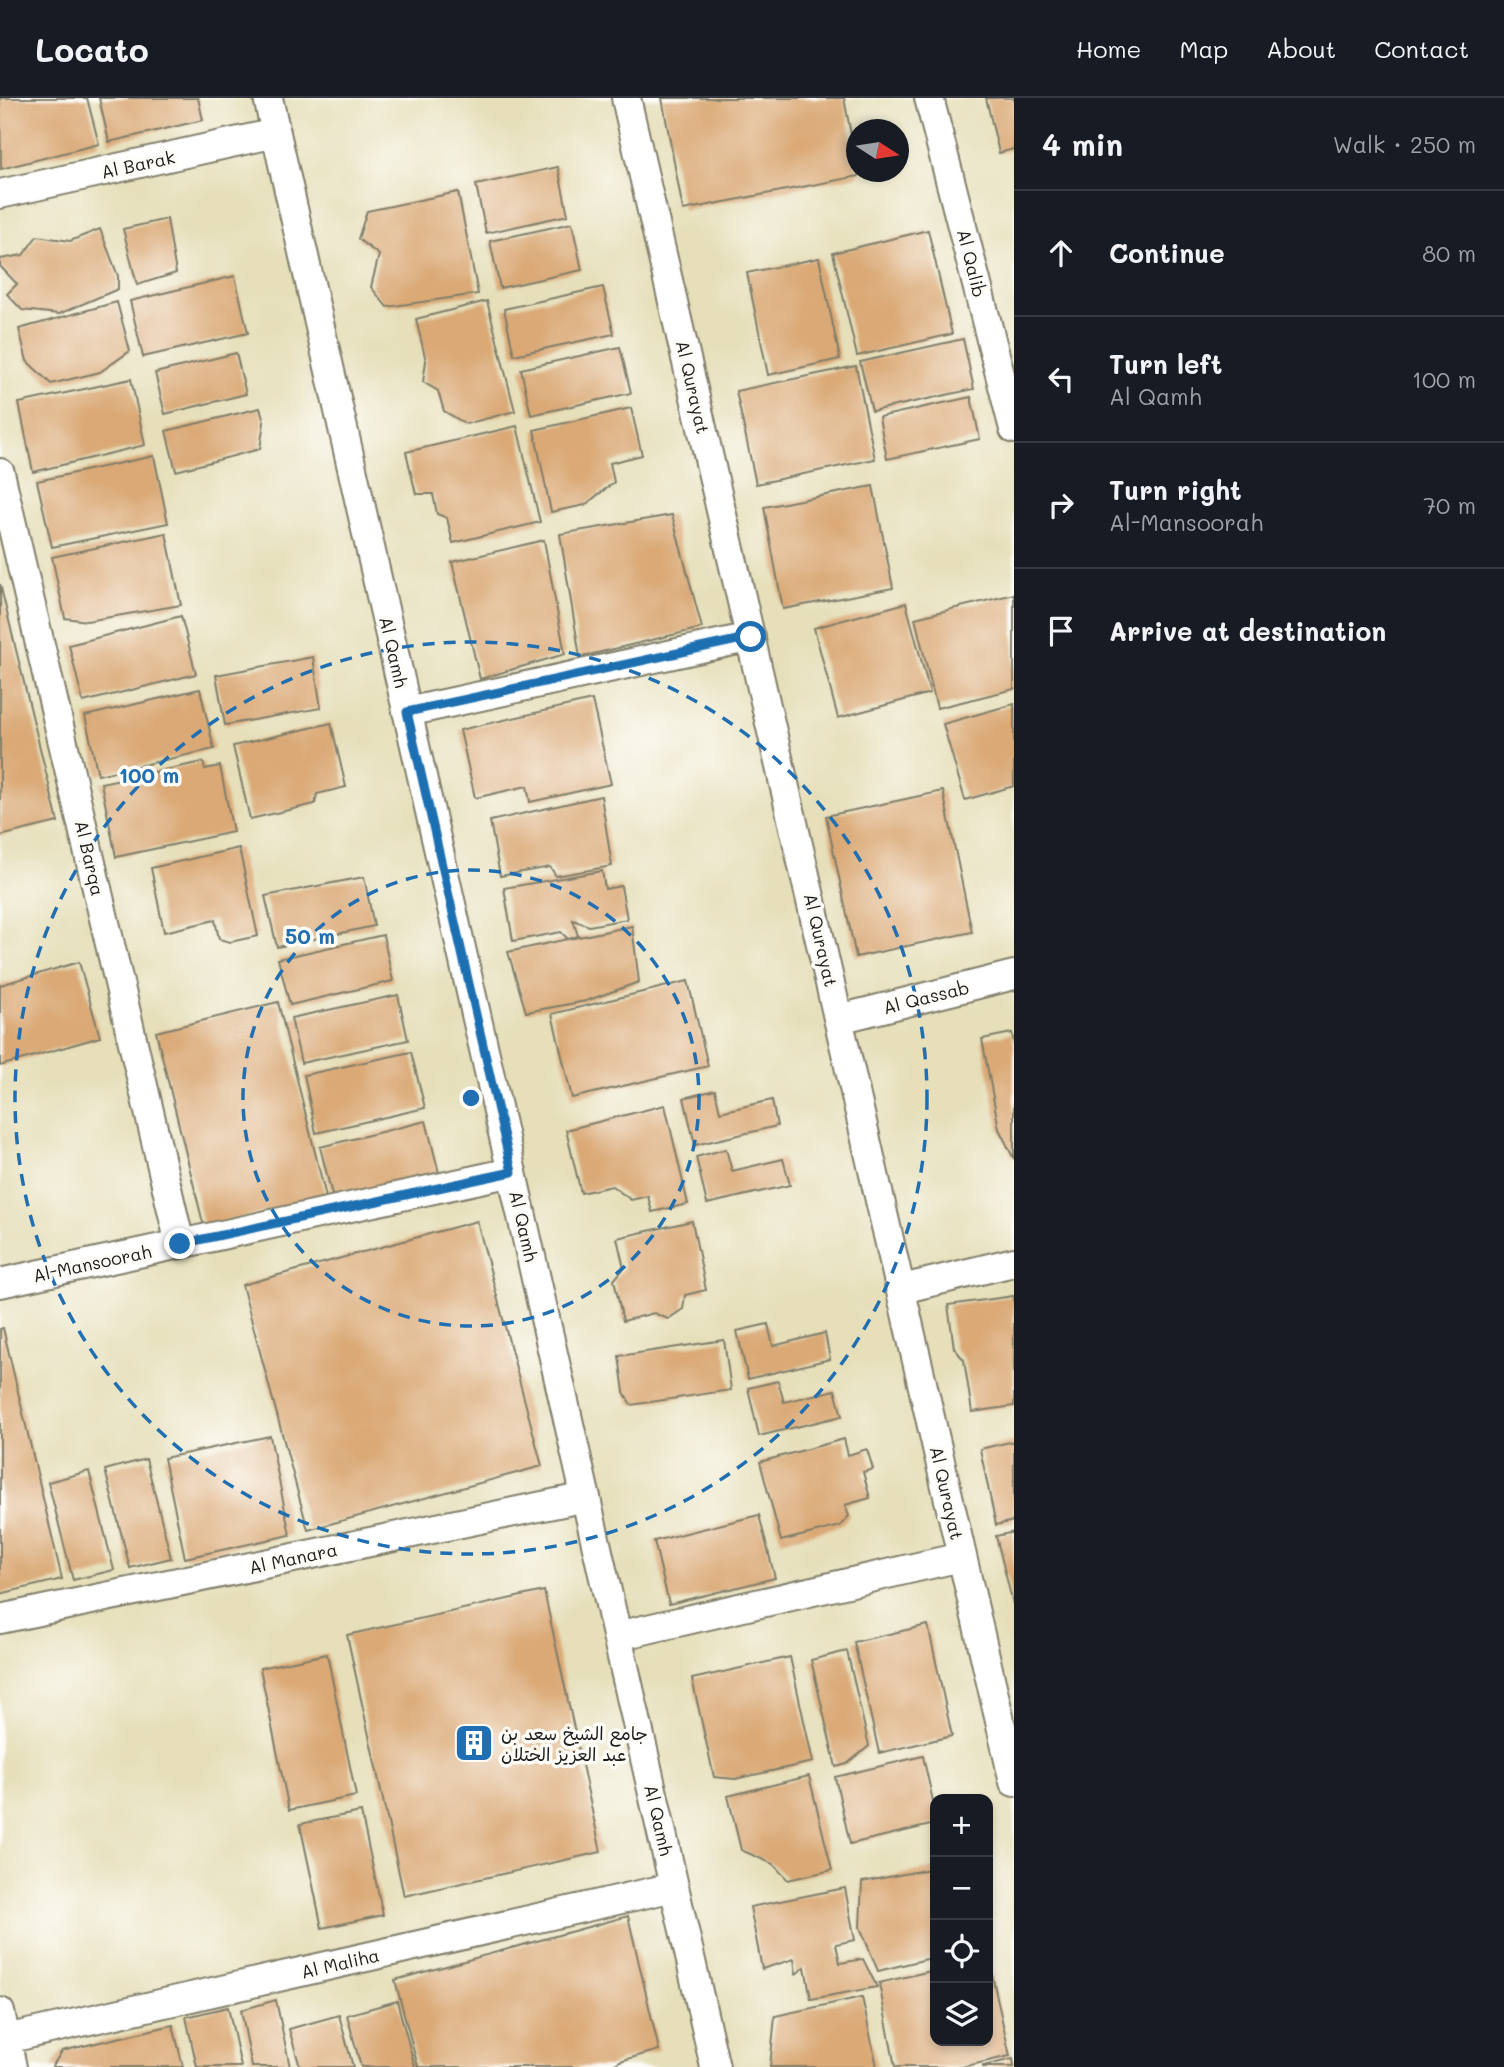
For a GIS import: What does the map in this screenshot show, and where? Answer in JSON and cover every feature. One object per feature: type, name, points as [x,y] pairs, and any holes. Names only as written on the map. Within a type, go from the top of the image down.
[{"type":"street","name":"Al Qamh","points":[[268,98],[715,2067]]},
{"type":"street","name":"Al Qurayat","points":[[626,98],[1014,1782]]},
{"type":"street","name":"Al Qalib","points":[[929,98],[1014,429]]},
{"type":"street","name":"Al Barak","points":[[0,194],[276,133]]},
{"type":"street","name":"Al Barqa","points":[[0,473],[180,1244]]},
{"type":"street","points":[[407,712],[751,637]]},
{"type":"street","name":"Al Qassab","points":[[839,1019],[1014,975]]},
{"type":"street","name":"Al-Mansoorah","points":[[0,1283],[512,1172]]},
{"type":"street","points":[[902,1289],[1014,1262]]},
{"type":"street","name":"Al Manara","points":[[0,1619],[586,1497]]},
{"type":"street","points":[[617,1636],[961,1557]]},
{"type":"street","name":"Al Maliha","points":[[3,2025],[674,1887]]},
{"type":"street","points":[[3,2025],[12,2067]]},
{"type":"building","points":[[0,98],[87,98],[99,144],[1,169]]},
{"type":"building","points":[[99,98],[198,98],[203,120],[109,142]]},
{"type":"building","points":[[662,98],[844,98],[848,119],[846,179],[683,210]]},
{"type":"building","points":[[986,98],[1014,98],[1014,149],[999,153]]},
{"type":"building","points":[[558,167],[568,215],[486,233],[476,185]]},
{"type":"building","points":[[458,192],[478,294],[387,307],[371,287],[379,255],[358,239],[367,211]]},
{"type":"building","points":[[167,219],[176,273],[137,285],[123,229]]},
{"type":"building","points":[[572,223],[582,270],[500,288],[490,241]]},
{"type":"building","points":[[100,229],[118,276],[118,289],[59,314],[22,310],[7,294],[17,284],[0,266],[0,259],[23,255],[37,236],[70,241]]},
{"type":"building","points":[[928,230],[952,334],[857,356],[833,253]]},
{"type":"building","points":[[819,258],[840,359],[768,375],[747,273]]},
{"type":"building","points":[[235,276],[248,333],[143,357],[130,301]]},
{"type":"building","points":[[603,287],[614,334],[514,355],[504,309]]},
{"type":"building","points":[[487,301],[515,411],[466,424],[444,411],[438,391],[423,382],[426,361],[416,319]]},
{"type":"building","points":[[117,302],[130,351],[100,372],[51,384],[27,361],[19,329]]},
{"type":"building","points":[[963,339],[974,389],[872,411],[860,362]]},
{"type":"building","points":[[620,347],[631,393],[531,415],[521,369]]},
{"type":"building","points":[[236,353],[246,394],[165,414],[155,373]]},
{"type":"building","points":[[856,366],[875,459],[756,484],[736,391]]},
{"type":"building","points":[[131,379],[145,445],[33,472],[19,403]]},
{"type":"building","points":[[971,397],[980,439],[887,459],[879,417]]},
{"type":"building","points":[[260,408],[264,422],[260,449],[176,471],[166,431]]},
{"type":"building","points":[[631,408],[642,455],[610,463],[614,482],[585,505],[551,512],[534,430]]},
{"type":"building","points":[[517,426],[540,522],[453,543],[447,518],[437,514],[433,494],[416,494],[406,452]]},
{"type":"building","points":[[154,456],[168,523],[52,547],[37,481]]},
{"type":"building","points":[[873,486],[893,588],[783,609],[764,507]]},
{"type":"building","points":[[672,515],[702,628],[580,657],[560,534]]},
{"type":"building","points":[[166,533],[181,605],[87,621],[65,618],[52,557]]},
{"type":"building","points":[[544,540],[565,654],[480,679],[452,562]]},
{"type":"building","points":[[0,584],[58,822],[0,836]]},
{"type":"building","points":[[1014,594],[1014,689],[937,708],[915,618]]},
{"type":"building","points":[[906,603],[930,693],[838,718],[814,628]]},
{"type":"building","points":[[181,616],[196,674],[83,702],[69,645]]},
{"type":"building","points":[[313,657],[321,708],[225,725],[216,675]]},
{"type":"building","points":[[200,689],[214,749],[98,775],[85,716]]},
{"type":"building","points":[[592,700],[611,784],[530,802],[527,786],[475,798],[460,730]]},
{"type":"building","points":[[1014,704],[1014,786],[965,800],[943,724]]},
{"type":"building","points":[[331,723],[346,787],[317,794],[315,804],[250,819],[233,746]]},
{"type":"building","points":[[203,762],[205,769],[220,766],[233,832],[116,857],[101,783]]},
{"type":"building","points":[[943,791],[972,932],[856,957],[826,816]]},
{"type":"building","points":[[601,796],[612,866],[556,876],[550,867],[500,876],[490,821]]},
{"type":"building","points":[[239,848],[258,936],[230,942],[219,939],[215,920],[164,932],[151,868]]},
{"type":"building","points":[[602,871],[605,889],[621,886],[627,919],[589,926],[573,920],[578,936],[569,939],[632,926],[639,982],[586,1001],[526,1012],[508,952],[568,939],[561,932],[513,941],[504,888]]},
{"type":"building","points":[[364,877],[374,926],[277,947],[265,896]]},
{"type":"building","points":[[383,935],[393,981],[290,1005],[278,959]]},
{"type":"building","points":[[79,962],[100,1037],[0,1066],[0,985]]},
{"type":"building","points":[[688,981],[708,1066],[572,1098],[552,1014]]},
{"type":"building","points":[[398,995],[408,1040],[301,1063],[291,1018]]},
{"type":"building","points":[[278,1002],[326,1197],[204,1227],[156,1032]]},
{"type":"building","points":[[1012,1033],[1014,1159],[999,1129],[982,1039]]},
{"type":"building","points":[[411,1052],[425,1108],[316,1133],[304,1075]]},
{"type":"building","points":[[715,1090],[720,1112],[772,1100],[777,1126],[695,1145],[684,1098]]},
{"type":"building","points":[[665,1105],[688,1204],[652,1212],[648,1196],[631,1200],[612,1186],[581,1193],[566,1130]]},
{"type":"building","points":[[426,1121],[439,1173],[333,1199],[320,1147]]},
{"type":"building","points":[[726,1149],[732,1171],[783,1159],[790,1185],[707,1204],[696,1157]]},
{"type":"building","points":[[477,1221],[542,1466],[308,1530],[242,1285]]},
{"type":"building","points":[[692,1221],[706,1290],[685,1295],[683,1309],[668,1319],[654,1313],[623,1321],[614,1280],[624,1268],[617,1238]]},
{"type":"building","points":[[1014,1296],[1014,1406],[972,1412],[964,1360],[954,1348],[948,1305]]},
{"type":"building","points":[[768,1324],[773,1346],[825,1333],[830,1359],[748,1379],[737,1331]]},
{"type":"building","points":[[3,1328],[62,1579],[0,1594],[0,1329]]},
{"type":"building","points":[[724,1340],[731,1390],[631,1405],[624,1392],[619,1356]]},
{"type":"building","points":[[778,1381],[784,1402],[835,1390],[842,1416],[759,1436],[748,1388]]},
{"type":"building","points":[[270,1436],[290,1535],[185,1558],[164,1458]]},
{"type":"building","points":[[844,1439],[848,1455],[867,1449],[873,1469],[863,1472],[870,1498],[845,1505],[849,1516],[840,1526],[781,1541],[760,1462]]},
{"type":"building","points":[[1014,1441],[1014,1521],[996,1525],[980,1449]]},
{"type":"building","points":[[146,1459],[171,1558],[130,1568],[105,1470]]},
{"type":"building","points":[[89,1471],[114,1570],[73,1580],[48,1482]]},
{"type":"building","points":[[759,1515],[775,1578],[669,1604],[654,1541]]},
{"type":"building","points":[[1014,1532],[1014,1603],[1013,1604],[996,1536]]},
{"type":"building","name":"جامع الشيخ سعد بن عبد العزيز الختلان","points":[[544,1591],[601,1852],[404,1896],[347,1635]]},
{"type":"building","points":[[928,1625],[952,1736],[879,1753],[854,1642]]},
{"type":"building","points":[[847,1651],[869,1746],[847,1764],[836,1767],[811,1660]]},
{"type":"building","points":[[327,1654],[356,1796],[289,1810],[260,1668]]},
{"type":"building","points":[[790,1657],[813,1762],[735,1779],[714,1777],[692,1679]]},
{"type":"building","points":[[923,1756],[931,1794],[930,1825],[850,1844],[835,1777]]},
{"type":"building","points":[[809,1776],[832,1870],[788,1880],[773,1864],[741,1850],[728,1796]]},
{"type":"building","points":[[361,1812],[383,1915],[322,1928],[300,1824]]},
{"type":"building","points":[[930,1869],[930,1958],[878,1971],[860,1927],[862,1882]]},
{"type":"building","points":[[845,1888],[855,1940],[836,1944],[840,1963],[863,1959],[877,1987],[811,1999],[805,1967],[796,1974],[794,1959],[762,1969],[750,1907]]},
{"type":"building","points":[[628,1916],[659,2050],[620,2061],[610,2067],[418,2067],[395,1980]]},
{"type":"building","points":[[930,1971],[930,2046],[993,2046],[993,1980],[1010,2056],[962,2067],[895,2067],[879,1983]]},
{"type":"building","points":[[862,1997],[877,2067],[770,2067],[775,2016]]},
{"type":"building","points":[[276,2000],[290,2067],[252,2067],[241,2010]]},
{"type":"building","points":[[397,2001],[415,2067],[361,2067],[347,2015]]},
{"type":"building","points":[[228,2007],[241,2067],[197,2067],[186,2017]]},
{"type":"building","points":[[339,2015],[353,2067],[300,2067],[289,2029]]},
{"type":"building","points":[[173,2025],[183,2067],[52,2067],[62,2051]]},
{"type":"building","points":[[1013,2059],[1014,2067],[983,2067],[983,2066]]},
{"type":"place","name":"جامع الشيخ سعد بن عبد العزيز الختلان","points":[[474,1743]]},
{"type":"route","points":[[180,1244],[512,1172],[407,712],[751,637]]}]
